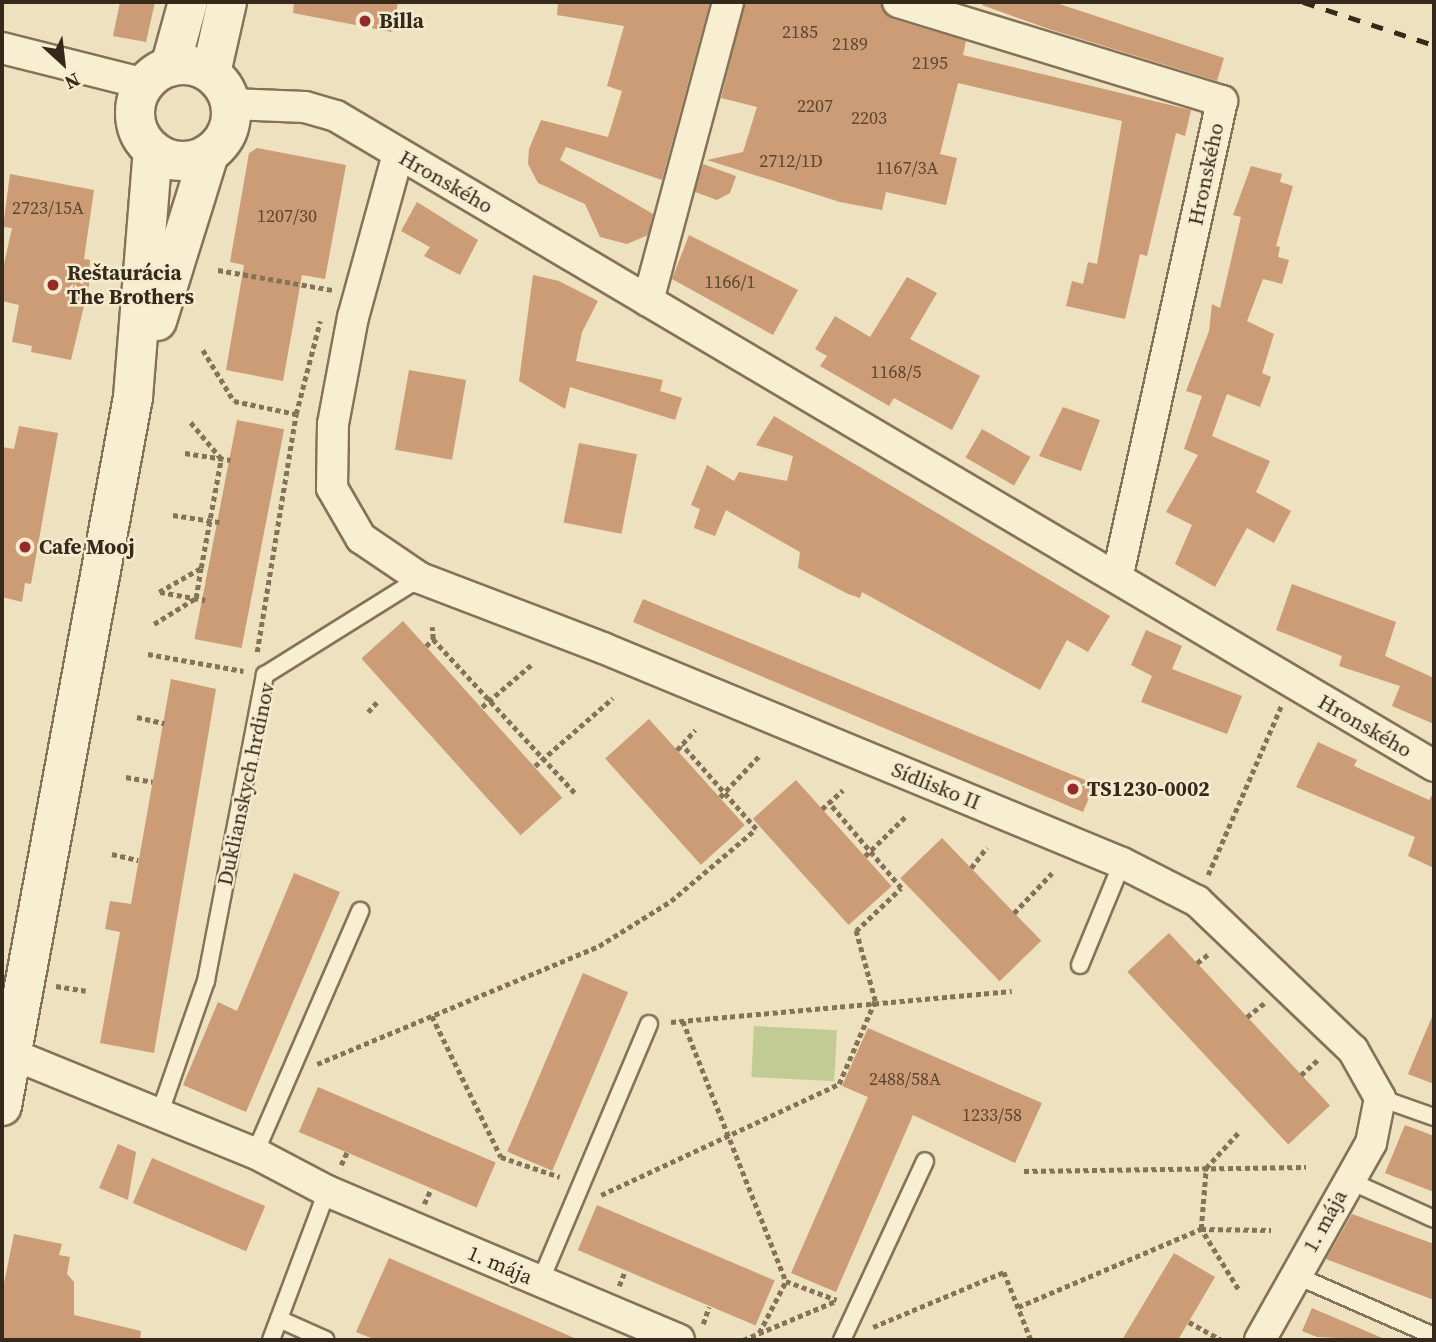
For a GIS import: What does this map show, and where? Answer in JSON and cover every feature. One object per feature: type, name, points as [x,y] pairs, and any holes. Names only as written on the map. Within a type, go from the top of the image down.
[{"type":"street","points":[[188,2],[157,75],[135,111],[136,127],[153,151],[181,162],[209,154]]},
{"type":"street","points":[[211,73],[227,2]]},
{"type":"street","points":[[648,301],[728,2]]},
{"type":"street","name":"Hronského","points":[[898,2],[1222,101],[1117,578]]},
{"type":"street","points":[[2,48],[157,75],[184,65],[211,73],[231,104],[228,133],[209,154],[133,397]]},
{"type":"street","name":"Hronského","points":[[231,104],[305,107],[326,113],[1434,765]]},
{"type":"street","points":[[2,1106],[7,1052],[133,397],[153,151]]},
{"type":"street","points":[[398,154],[353,317],[333,424],[332,488],[361,538],[420,578]]},
{"type":"street","name":"Sídlisko II","points":[[420,578],[1122,863],[1197,901],[1353,1051],[1380,1098]]},
{"type":"street","name":"1. mája","points":[[7,1052],[255,1153],[333,1180],[540,1282],[681,1337]]},
{"type":"street","name":"1. mája","points":[[1260,1340],[1371,1143],[1380,1098]]},
{"type":"lane","name":"Duklianskych hrdinov","points":[[159,1115],[206,981],[259,674],[420,578]]},
{"type":"lane","points":[[1080,965],[1122,863]]},
{"type":"lane","points":[[255,1153],[360,911]]},
{"type":"lane","points":[[540,1282],[649,1024]]},
{"type":"lane","points":[[1380,1098],[1434,1117]]},
{"type":"lane","points":[[846,1333],[925,1161]]},
{"type":"lane","points":[[271,1340],[333,1180]]},
{"type":"lane","points":[[1348,1180],[1434,1219]]},
{"type":"lane","points":[[1295,1275],[1434,1336]]},
{"type":"lane","points":[[279,1319],[326,1340]]},
{"type":"path","points":[[218,270],[341,292]]},
{"type":"path","points":[[325,302],[328,289]]},
{"type":"path","points":[[148,654],[259,674],[296,414],[321,314]]},
{"type":"path","points":[[204,350],[234,401],[296,414]]},
{"type":"path","points":[[190,422],[221,458]]},
{"type":"path","points":[[185,453],[230,460]]},
{"type":"path","points":[[154,624],[196,598],[221,458]]},
{"type":"path","points":[[173,515],[219,522]]},
{"type":"path","points":[[201,568],[159,592],[205,600]]},
{"type":"path","points":[[426,646],[432,639],[432,626]]},
{"type":"path","points":[[432,639],[576,794]]},
{"type":"path","points":[[482,708],[531,664]]},
{"type":"path","points":[[1197,901],[1291,683]]},
{"type":"path","points":[[535,766],[613,698]]},
{"type":"path","points":[[368,712],[377,702]]},
{"type":"path","points":[[137,717],[164,723]]},
{"type":"path","points":[[677,750],[695,730]]},
{"type":"path","points":[[293,1067],[305,1069],[599,946],[671,901],[756,829],[722,795],[682,745]]},
{"type":"path","points":[[722,795],[760,756]]},
{"type":"path","points":[[126,777],[153,782]]},
{"type":"path","points":[[822,809],[844,790]]},
{"type":"path","points":[[432,1016],[501,1157],[578,1191],[585,1203],[839,1084],[875,1001],[856,931],[901,888],[867,854],[828,803]]},
{"type":"path","points":[[867,854],[907,815]]},
{"type":"path","points":[[971,868],[987,847]]},
{"type":"path","points":[[112,854],[138,860]]},
{"type":"path","points":[[1014,913],[1052,873]]},
{"type":"path","points":[[55,986],[86,991]]},
{"type":"path","points":[[649,1024],[875,1001],[1012,991]]},
{"type":"path","points":[[1247,1017],[1272,996]]},
{"type":"path","points":[[682,1021],[786,1281],[838,1301]]},
{"type":"path","points":[[1301,1075],[1326,1053]]},
{"type":"path","points":[[1238,1289],[1201,1229],[1206,1168],[1239,1132]]},
{"type":"path","points":[[333,1180],[347,1152]]},
{"type":"path","points":[[1024,1171],[1306,1167]]},
{"type":"path","points":[[424,1204],[431,1189]]},
{"type":"path","points":[[1018,1307],[1201,1229],[1271,1230]]},
{"type":"path","points":[[618,1290],[625,1271]]},
{"type":"path","points":[[846,1333],[863,1331],[1004,1272],[1031,1340]]},
{"type":"path","points":[[758,1334],[786,1281]]},
{"type":"path","points":[[743,1340],[866,1289]]},
{"type":"path","points":[[681,1337],[709,1307]]},
{"type":"path","points":[[1189,1321],[1221,1340]]},
{"type":"green space","points":[[754,1026],[837,1030],[834,1081],[751,1077]]},
{"type":"building","points":[[120,2],[155,2],[146,42],[113,36]]},
{"type":"building","name":"Billa","points":[[294,2],[398,2],[392,32],[293,13]]},
{"type":"building","points":[[558,2],[710,2],[662,180],[566,147],[560,160],[653,214],[648,235],[627,244],[600,237],[585,204],[538,183],[528,164],[529,149],[541,120],[608,137],[622,91],[607,86],[624,26],[557,15]]},
{"type":"building","points":[[745,2],[881,2],[885,13],[893,19],[966,41],[963,55],[1191,110],[1185,136],[1176,133],[1147,256],[1140,254],[1125,319],[1066,306],[1072,281],[1083,284],[1088,262],[1097,264],[1122,121],[958,83],[940,154],[957,158],[946,205],[886,192],[882,210],[840,202],[707,160],[743,152],[757,107],[721,98]]},
{"type":"building","points":[[983,2],[1053,2],[1224,58],[1217,81],[1049,29],[982,5]]},
{"type":"building","points":[[257,148],[346,165],[325,279],[302,275],[283,381],[226,370],[244,265],[230,262],[249,153]]},
{"type":"building","points":[[703,164],[736,176],[730,193],[717,200],[695,192]]},
{"type":"building","points":[[1251,166],[1282,174],[1280,182],[1293,186],[1276,246],[1280,247],[1278,257],[1289,260],[1282,284],[1263,279],[1247,321],[1274,334],[1262,373],[1271,377],[1260,407],[1227,394],[1212,436],[1270,461],[1256,492],[1291,511],[1274,543],[1247,528],[1215,587],[1175,564],[1192,525],[1166,512],[1198,455],[1184,449],[1202,396],[1186,391],[1209,331],[1212,304],[1220,308],[1241,217],[1233,215]]},
{"type":"building","points":[[10,174],[94,190],[84,259],[90,260],[89,285],[71,360],[31,352],[32,346],[12,342],[19,305],[2,301],[2,273],[12,228],[3,227]]},
{"type":"building","points":[[417,202],[478,240],[460,275],[424,256],[430,247],[401,231]]},
{"type":"building","points":[[689,235],[798,290],[773,335],[672,279]]},
{"type":"building","points":[[533,275],[559,281],[598,301],[582,332],[576,361],[663,380],[660,391],[682,398],[675,420],[570,387],[565,409],[519,381]]},
{"type":"building","points":[[907,277],[937,293],[910,339],[980,376],[952,430],[894,398],[889,406],[820,366],[827,356],[815,349],[835,316],[870,337]]},
{"type":"building","points":[[409,370],[466,380],[452,460],[395,450]]},
{"type":"building","points":[[1063,407],[1100,420],[1081,471],[1039,456]]},
{"type":"building","points":[[774,416],[1110,616],[1088,652],[1067,640],[1040,690],[862,592],[860,598],[848,594],[798,568],[800,552],[726,510],[715,536],[694,528],[700,509],[691,505],[707,465],[734,481],[739,472],[787,481],[793,456],[756,445]]},
{"type":"building","points":[[237,420],[284,429],[242,648],[194,639]]},
{"type":"building","points":[[19,426],[58,433],[31,584],[25,583],[22,602],[2,597],[2,447],[14,449]]},
{"type":"building","points":[[982,429],[1030,457],[1014,486],[966,458]]},
{"type":"building","points":[[579,443],[637,454],[621,534],[564,523]]},
{"type":"building","points":[[1292,584],[1396,622],[1385,656],[1434,678],[1434,724],[1392,706],[1400,686],[1339,666],[1342,656],[1276,630]]},
{"type":"building","points":[[643,599],[1095,784],[1083,812],[633,622]]},
{"type":"building","points":[[403,621],[562,798],[521,835],[361,658]]},
{"type":"building","points":[[1146,630],[1182,646],[1172,669],[1242,696],[1227,734],[1141,702],[1152,676],[1131,665]]},
{"type":"building","points":[[171,679],[216,689],[154,1053],[100,1043],[120,932],[105,929],[110,901],[131,904]]},
{"type":"building","points":[[649,719],[745,825],[701,865],[605,758]]},
{"type":"building","points":[[1318,742],[1357,760],[1354,766],[1429,800],[1434,792],[1434,868],[1408,856],[1415,837],[1296,787]]},
{"type":"building","points":[[796,780],[892,886],[849,925],[753,819]]},
{"type":"building","points":[[942,838],[1041,941],[1000,981],[900,878]]},
{"type":"building","points":[[294,873],[340,892],[246,1112],[183,1085],[218,1002],[237,1011]]},
{"type":"building","points":[[1169,933],[1330,1106],[1288,1144],[1127,972]]},
{"type":"building","points":[[583,973],[628,992],[552,1171],[507,1152]]},
{"type":"building","points":[[1434,1012],[1434,1084],[1408,1074]]},
{"type":"building","points":[[868,1028],[1042,1103],[1015,1163],[913,1115],[836,1292],[791,1273],[868,1097],[842,1086]]},
{"type":"building","points":[[318,1087],[496,1162],[477,1208],[299,1132]]},
{"type":"building","points":[[1405,1125],[1434,1136],[1434,1192],[1385,1173]]},
{"type":"building","points":[[118,1144],[136,1152],[128,1200],[99,1188]]},
{"type":"building","points":[[152,1158],[265,1206],[246,1251],[133,1203]]},
{"type":"building","points":[[597,1205],[775,1280],[756,1326],[578,1250]]},
{"type":"building","points":[[1352,1214],[1434,1244],[1434,1300],[1326,1259]]},
{"type":"building","points":[[14,1234],[62,1244],[59,1255],[70,1257],[67,1274],[74,1282],[74,1315],[141,1331],[140,1340],[2,1340],[2,1293]]},
{"type":"building","points":[[1174,1253],[1215,1277],[1178,1340],[1122,1340]]},
{"type":"building","points":[[389,1258],[579,1340],[376,1340],[356,1332]]},
{"type":"building","points":[[1312,1308],[1387,1340],[1317,1337],[1302,1331]]},
{"type":"railway","points":[[1303,2],[1434,45]]},
{"type":"place","name":"Billa","points":[[365,21]]},
{"type":"place","name":"Reštaurácia The Brothers","points":[[53,285]]},
{"type":"place","name":"Cafe Mooj","points":[[25,547]]},
{"type":"place","name":"TS1230-0002","points":[[1073,789]]}]
